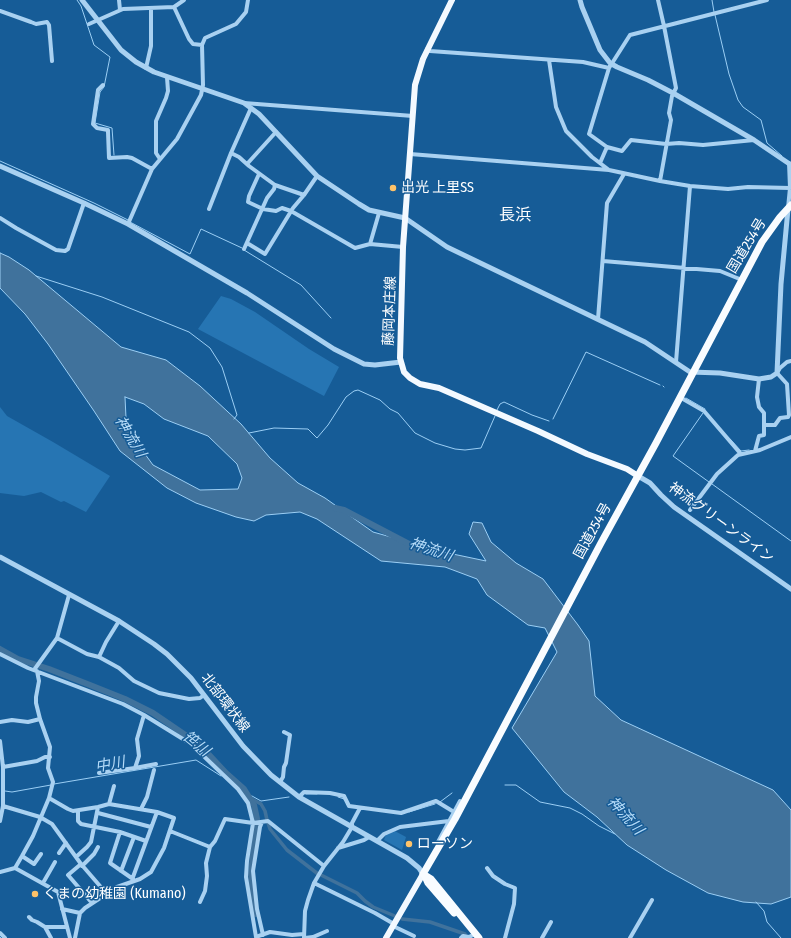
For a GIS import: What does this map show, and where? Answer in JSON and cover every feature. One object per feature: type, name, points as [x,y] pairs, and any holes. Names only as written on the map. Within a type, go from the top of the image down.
[{"type":"highway","name":"国道254号","points":[[424,874],[762,242],[789,207]]},
{"type":"highway","points":[[424,874],[431,879],[476,937]]},
{"type":"main road","name":"藤岡本庄線","points":[[452,0],[427,49],[417,76],[403,247],[401,362],[404,372],[420,384],[440,388],[586,454],[627,469],[637,478]]},
{"type":"main road","points":[[386,938],[424,874]]},
{"type":"street","points":[[82,0],[121,50],[136,62],[167,77],[244,104],[251,108],[259,114],[317,176],[363,207],[405,218],[447,247],[645,342],[689,371],[720,373],[759,379],[771,377],[778,373],[780,368],[791,361]]},
{"type":"street","points":[[119,0],[120,10]]},
{"type":"street","points":[[89,24],[120,10],[174,7],[184,0]]},
{"type":"street","points":[[128,224],[152,169],[177,138],[201,95],[202,45],[205,38],[236,24],[246,12],[248,0]]},
{"type":"street","points":[[580,0],[600,50],[610,65]]},
{"type":"street","points":[[658,0],[676,88],[673,93],[669,113],[671,120],[660,181]]},
{"type":"street","points":[[754,140],[702,145],[678,143],[666,144],[631,140],[622,151],[607,147],[589,134],[610,65],[630,35],[767,0]]},
{"type":"street","points":[[174,7],[189,39],[193,44],[202,45]]},
{"type":"street","points":[[146,68],[151,46],[151,8]]},
{"type":"street","points":[[0,11],[36,24],[47,22],[52,61]]},
{"type":"street","points":[[427,49],[430,51],[583,62],[617,67],[648,80],[673,93],[754,140],[790,164],[789,207],[781,284],[778,373],[787,384],[790,404],[789,415],[788,417],[780,418],[775,425],[764,424]]},
{"type":"street","points":[[549,60],[556,108],[566,131],[592,157],[609,170]]},
{"type":"street","points":[[160,160],[156,153],[156,121],[168,91],[167,77]]},
{"type":"street","points":[[102,85],[98,90],[92,124],[97,128],[108,130],[109,158],[132,158],[152,169]]},
{"type":"street","points":[[244,104],[413,116]]},
{"type":"street","points":[[209,209],[251,108]]},
{"type":"street","points":[[247,164],[276,132]]},
{"type":"street","points":[[600,163],[607,147]]},
{"type":"street","points":[[231,153],[239,157],[275,185],[304,195]]},
{"type":"street","points":[[410,154],[609,170],[690,186],[728,189],[748,187],[790,188]]},
{"type":"street","points":[[0,166],[128,224],[241,290],[334,349],[364,364],[375,365],[401,362]]},
{"type":"street","points":[[259,174],[248,196],[248,202],[263,209],[276,211],[282,208],[291,211],[355,248],[370,244],[403,247]]},
{"type":"street","points":[[598,320],[607,203],[624,174]]},
{"type":"street","points":[[248,243],[265,254],[291,211],[317,176]]},
{"type":"street","points":[[244,249],[267,198],[274,189],[275,185]]},
{"type":"street","points":[[676,362],[690,186]]},
{"type":"street","points":[[0,218],[56,250],[65,251],[68,249],[84,203]]},
{"type":"street","points":[[370,244],[379,212]]},
{"type":"street","points":[[603,261],[720,271],[742,280]]},
{"type":"street","points":[[755,451],[759,436],[764,435],[764,413],[759,406],[757,397],[759,379]]},
{"type":"street","points":[[683,399],[704,412],[740,453]]},
{"type":"street","points":[[690,510],[717,474],[740,453],[755,451],[791,438]]},
{"type":"street","name":"神流グリーンライン","points":[[637,478],[650,483],[661,496],[674,507],[791,589]]},
{"type":"street","name":"北部環状線","points":[[0,558],[119,621],[142,635],[168,654],[191,678],[242,746],[256,761],[280,782],[299,797],[408,858],[424,874]]},
{"type":"street","points":[[15,868],[33,836],[49,798],[53,782],[48,768],[50,747],[35,700],[39,683],[35,670],[39,662],[57,638],[69,595]]},
{"type":"street","points":[[99,657],[119,621]]},
{"type":"street","points":[[57,638],[87,654],[99,657],[119,668],[134,681],[160,693],[189,699],[200,698],[204,695]]},
{"type":"street","points":[[0,654],[19,664],[105,696],[144,715],[191,744],[238,789],[248,803],[253,823],[246,877],[256,937],[270,932],[313,937],[327,931]]},
{"type":"street","points":[[135,768],[139,756],[137,740],[144,715]]},
{"type":"street","points":[[0,722],[12,720],[28,722],[40,719]]},
{"type":"street","points":[[280,782],[283,777],[286,763],[290,735],[284,732]]},
{"type":"street","points":[[0,741],[3,767],[2,808],[0,820]]},
{"type":"street","points":[[3,767],[37,761],[45,757],[50,757]]},
{"type":"street","points":[[99,774],[156,764]]},
{"type":"street","points":[[141,809],[147,797],[154,770]]},
{"type":"street","points":[[109,804],[114,786]]},
{"type":"street","points":[[299,797],[304,792],[330,793],[344,796],[349,806],[401,813],[436,801],[454,812]]},
{"type":"street","points":[[49,798],[68,809],[78,810],[109,804],[157,812],[174,818],[164,848],[154,870],[146,876],[134,879],[106,893],[80,913],[74,938]]},
{"type":"street","points":[[437,852],[436,846],[460,800]]},
{"type":"street","points":[[76,857],[91,842],[98,807]]},
{"type":"street","points":[[2,808],[40,817],[52,824],[81,865],[106,893]]},
{"type":"street","points":[[304,937],[305,911],[314,883],[324,866],[338,849],[352,827],[352,823],[360,808]]},
{"type":"street","points":[[78,810],[78,821],[81,824],[120,832],[146,841]]},
{"type":"street","points":[[134,879],[157,812]]},
{"type":"street","points":[[98,813],[151,827]]},
{"type":"street","points":[[200,902],[205,891],[207,876],[206,863],[210,847],[215,841],[225,819],[253,823],[268,821],[324,866]]},
{"type":"street","points":[[377,841],[384,834],[400,827],[449,821]]},
{"type":"street","points":[[261,822],[253,870],[257,909],[263,935]]},
{"type":"street","points":[[170,831],[210,847]]},
{"type":"street","points":[[120,832],[110,863],[134,879]]},
{"type":"street","points":[[338,849],[364,840],[369,836]]},
{"type":"street","points":[[121,870],[134,837]]},
{"type":"street","points":[[59,853],[66,844]]},
{"type":"street","points":[[92,903],[68,875],[94,854],[98,847]]},
{"type":"street","points":[[22,856],[34,864],[41,854]]},
{"type":"street","points":[[43,883],[55,862]]},
{"type":"street","points":[[0,872],[15,868],[58,892],[70,938]]},
{"type":"street","points":[[487,868],[493,876],[514,888],[514,904],[505,938]]},
{"type":"street","points":[[314,883],[375,913],[414,936]]},
{"type":"street","points":[[630,938],[652,900]]},
{"type":"street","points":[[62,909],[80,913]]},
{"type":"street","points":[[29,917],[45,927],[51,938]]},
{"type":"street","points":[[542,938],[551,922]]},
{"type":"street","points":[[45,927],[67,927]]},
{"type":"street","points":[[0,933],[5,938]]},
{"type":"street","points":[[461,938],[463,936],[476,937]]},
{"type":"shaded area","points":[[221,296],[231,299],[255,312],[309,349],[339,367],[324,396],[198,329]]},
{"type":"shaded area","points":[[0,407],[7,416],[110,476],[86,512],[41,492],[24,496],[0,493]]},
{"type":"shaded area","points":[[393,830],[406,837],[402,850],[384,840],[386,834]]},
{"type":"water","points":[[0,253],[29,270],[121,347],[166,360],[200,386],[241,424],[270,458],[298,483],[325,498],[373,532],[448,553],[486,561],[469,534],[473,522],[482,523],[491,542],[516,563],[543,579],[589,641],[595,696],[621,720],[773,790],[791,810],[791,897],[771,904],[743,902],[708,893],[666,870],[627,845],[597,817],[564,792],[512,728],[557,652],[545,628],[528,625],[487,595],[477,579],[445,567],[381,561],[317,519],[300,512],[266,515],[254,521],[236,517],[196,503],[167,488],[120,451],[48,344],[25,314],[0,288]],"holes":[[[125,397],[144,404],[164,419],[208,436],[237,464],[242,478],[238,489],[200,490],[153,465],[134,439],[126,418]]]},
{"type":"waterway","points":[[77,0],[81,6],[94,45],[110,57],[104,87],[100,92],[95,123],[112,128],[114,155]]},
{"type":"waterway","points":[[712,0],[714,12]]},
{"type":"waterway","points":[[715,15],[729,74],[738,100],[743,107],[761,120],[767,143],[782,156]]},
{"type":"waterway","points":[[0,161],[94,203],[128,220]]},
{"type":"waterway","points":[[130,222],[190,254],[201,229],[242,248]]},
{"type":"waterway","points":[[244,250],[301,285],[331,318]]},
{"type":"waterway","points":[[36,276],[102,297],[189,332],[210,348],[222,367],[237,415],[234,419]]},
{"type":"waterway","points":[[553,419],[586,352],[660,385]]},
{"type":"waterway","points":[[249,433],[274,428],[308,429],[317,438],[328,425],[346,397],[358,390],[380,400],[390,409],[398,413],[415,433],[435,443],[455,449],[465,450],[481,448],[495,416]]},
{"type":"waterway","points":[[686,398],[705,409]]},
{"type":"waterway","points":[[497,410],[500,404],[504,402],[549,421]]},
{"type":"waterway","points":[[703,413],[673,456],[709,482]]},
{"type":"waterway","points":[[730,439],[741,451],[749,450]]},
{"type":"waterway","points":[[712,484],[791,541]]},
{"type":"waterway","name":"神流川","points":[[335,508],[344,510],[409,544]]},
{"type":"waterway","name":"笹川","points":[[0,649],[18,659],[90,685],[125,699],[153,713],[200,745],[226,773],[244,789],[254,805],[257,819],[251,873],[252,894],[256,914]]},
{"type":"waterway","name":"中川","points":[[54,784],[196,760],[221,776]]},
{"type":"waterway","name":"中川","points":[[5,791],[12,792],[51,785]]},
{"type":"waterway","points":[[505,785],[516,785],[540,802],[570,808],[615,834]]},
{"type":"waterway","points":[[440,802],[452,793]]},
{"type":"waterway","points":[[306,794],[317,794]]},
{"type":"waterway","points":[[249,796],[261,801],[289,797]]},
{"type":"waterway","points":[[338,797],[344,799]]},
{"type":"waterway","points":[[250,798],[261,804],[265,811],[267,820]]},
{"type":"waterway","points":[[409,812],[435,804]]},
{"type":"waterway","points":[[268,823],[270,829],[287,850],[318,874]]},
{"type":"waterway","points":[[321,875],[357,893],[373,907],[395,916]]},
{"type":"waterway","points":[[756,902],[764,911],[767,922],[781,938]]},
{"type":"waterway","points":[[402,919],[430,922],[465,934]]},
{"type":"place","name":"出光 上里SS","points":[[393,188]]},
{"type":"place","name":"ローソン","points":[[409,844]]},
{"type":"place","name":"くまの幼稚園 (Kumano)","points":[[35,894]]},
{"type":"district","name":"長浜","points":[[515,216]]}]
